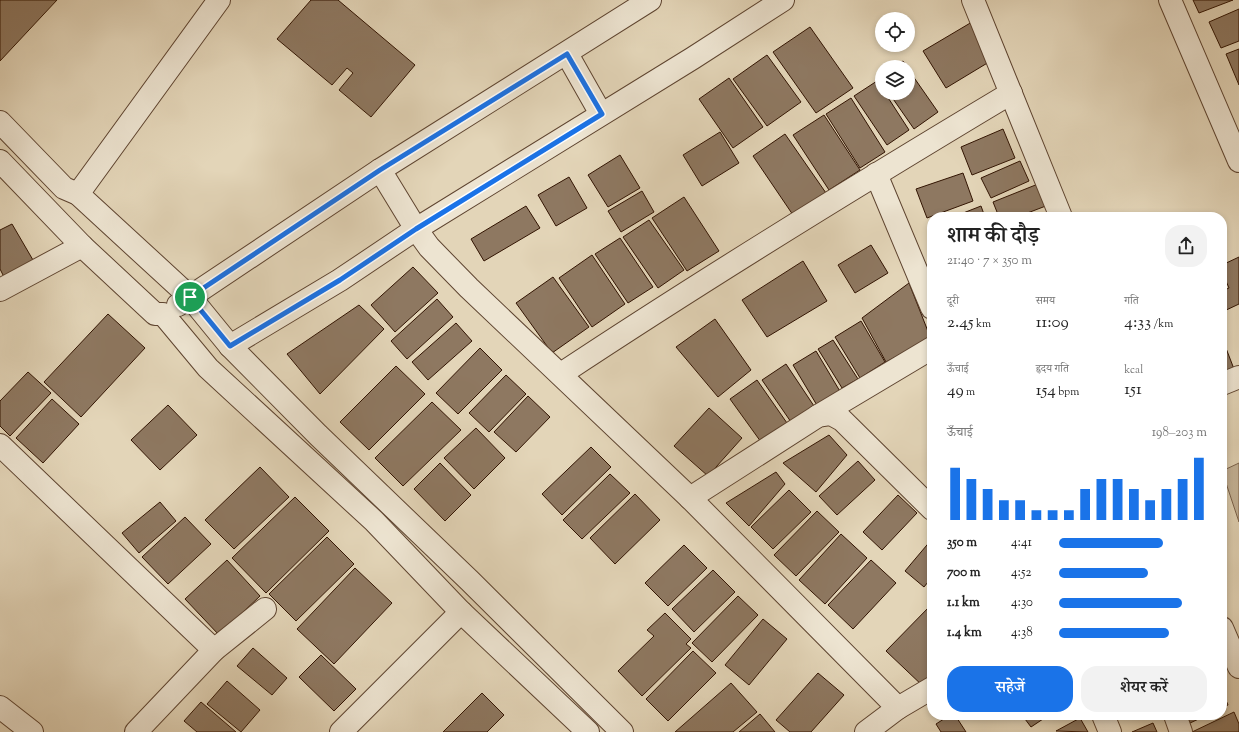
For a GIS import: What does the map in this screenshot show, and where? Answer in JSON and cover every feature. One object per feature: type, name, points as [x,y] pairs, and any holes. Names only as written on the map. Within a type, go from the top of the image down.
[{"type":"street","points":[[78,194],[219,0]]},
{"type":"street","points":[[0,161],[82,246],[155,314],[163,314],[380,170],[567,54],[650,0]]},
{"type":"street","points":[[230,346],[340,280],[416,229],[783,0]]},
{"type":"street","points":[[973,0],[1059,212]]},
{"type":"street","points":[[1170,0],[1239,161]]},
{"type":"street","points":[[567,54],[602,114]]},
{"type":"street","points":[[561,374],[662,308],[876,174],[1012,94]]},
{"type":"street","points":[[0,122],[64,188],[78,194],[190,297],[230,346],[318,435],[470,581],[622,732]]},
{"type":"street","points":[[380,170],[416,229],[430,247],[469,288],[690,498],[898,708]]},
{"type":"street","points":[[876,174],[927,296]]},
{"type":"street","points":[[0,290],[82,246]]},
{"type":"street","points":[[163,314],[208,368],[374,521],[461,612],[588,732]]},
{"type":"street","points":[[690,498],[818,416],[927,351]]},
{"type":"street","points":[[1227,382],[1239,377]]},
{"type":"street","points":[[818,416],[831,414],[842,420],[927,504]]},
{"type":"street","points":[[0,445],[214,650]]},
{"type":"street","points":[[136,732],[214,650],[264,609]]},
{"type":"street","points":[[341,732],[461,612]]},
{"type":"street","points":[[1227,639],[1239,667]]},
{"type":"street","points":[[866,732],[898,708],[927,691]]},
{"type":"street","points":[[0,707],[32,732]]},
{"type":"street","points":[[1105,720],[1110,732]]},
{"type":"street","points":[[1177,720],[1181,732]]},
{"type":"shaded area","points":[[1239,463],[1239,522],[1227,486],[1227,469]]},
{"type":"building","points":[[0,0],[57,0],[0,61]]},
{"type":"building","points":[[311,0],[338,0],[415,65],[371,117],[339,90],[353,73],[347,68],[332,85],[277,39]]},
{"type":"building","points":[[1193,0],[1233,0],[1199,13]]},
{"type":"building","points":[[1239,9],[1239,41],[1221,48],[1209,22]]},
{"type":"building","points":[[972,22],[994,59],[946,88],[923,51]]},
{"type":"building","points":[[810,27],[853,88],[816,113],[773,52]]},
{"type":"building","points":[[1239,49],[1239,85],[1226,54]]},
{"type":"building","points":[[767,55],[801,102],[767,126],[733,79]]},
{"type":"building","points":[[729,78],[763,127],[733,148],[699,99]]},
{"type":"building","points":[[915,79],[938,112],[914,129],[894,100],[915,100]]},
{"type":"building","points":[[875,82],[875,100],[890,100],[909,130],[887,145],[854,96]]},
{"type":"building","points":[[851,98],[885,152],[860,168],[826,114]]},
{"type":"building","points":[[824,115],[860,170],[829,190],[793,135]]},
{"type":"building","points":[[1003,129],[1015,158],[972,175],[961,147]]},
{"type":"building","points":[[720,132],[739,163],[702,186],[683,155]]},
{"type":"building","points":[[785,134],[826,193],[793,215],[753,156]]},
{"type":"building","points":[[620,155],[640,188],[608,207],[588,175]]},
{"type":"building","points":[[1020,161],[1029,181],[991,198],[981,178]]},
{"type":"building","points":[[963,173],[973,201],[943,212],[927,212],[927,218],[916,189]]},
{"type":"building","points":[[569,177],[587,208],[556,226],[538,195]]},
{"type":"building","points":[[1043,182],[1051,204],[1030,212],[997,212],[993,202]]},
{"type":"building","points":[[642,191],[654,212],[621,232],[608,211]]},
{"type":"building","points":[[684,197],[719,251],[687,271],[652,218]]},
{"type":"building","points":[[526,206],[540,228],[484,261],[471,239]]},
{"type":"building","points":[[981,206],[983,212],[966,212]]},
{"type":"building","points":[[649,220],[684,270],[658,288],[623,237]]},
{"type":"building","points":[[12,224],[33,260],[4,277],[0,269],[0,230]]},
{"type":"building","points":[[620,238],[653,287],[628,303],[595,254]]},
{"type":"building","points":[[871,245],[888,273],[855,293],[838,265]]},
{"type":"building","points":[[592,255],[625,304],[592,327],[559,278]]},
{"type":"building","points":[[1239,257],[1239,304],[1227,310],[1227,289],[1229,288],[1227,283],[1227,263]]},
{"type":"building","points":[[803,261],[827,301],[767,337],[742,300]]},
{"type":"building","points":[[413,267],[438,293],[395,332],[371,305]]},
{"type":"building","points":[[553,277],[589,327],[552,353],[516,303]]},
{"type":"building","points":[[909,283],[927,329],[927,341],[886,362],[862,318]]},
{"type":"building","points":[[437,299],[453,317],[407,359],[391,341]]},
{"type":"building","points":[[359,305],[384,329],[320,394],[287,354]]},
{"type":"building","points":[[108,314],[145,348],[81,417],[44,382]]},
{"type":"building","points":[[715,319],[751,370],[718,397],[676,347]]},
{"type":"building","points":[[861,321],[885,362],[860,378],[835,337]]},
{"type":"building","points":[[456,323],[472,341],[428,380],[412,362]]},
{"type":"building","points":[[833,340],[858,379],[842,388],[818,349]]},
{"type":"building","points":[[480,348],[502,370],[458,414],[436,393]]},
{"type":"building","points":[[816,351],[841,393],[818,407],[793,365]]},
{"type":"building","points":[[1227,351],[1234,369],[1227,372]]},
{"type":"building","points":[[786,364],[814,406],[791,422],[762,380]]},
{"type":"building","points":[[396,366],[425,394],[369,450],[340,422]]},
{"type":"building","points":[[28,372],[51,393],[10,436],[0,426],[0,401]]},
{"type":"building","points":[[506,375],[526,394],[489,432],[469,413]]},
{"type":"building","points":[[757,380],[787,423],[761,442],[730,399]]},
{"type":"building","points":[[528,396],[550,417],[516,452],[494,432]]},
{"type":"building","points":[[52,399],[79,424],[43,463],[16,438]]},
{"type":"building","points":[[432,402],[461,430],[403,486],[375,458]]},
{"type":"building","points":[[168,405],[197,435],[160,470],[131,440]]},
{"type":"building","points":[[709,408],[742,438],[708,476],[674,446]]},
{"type":"building","points":[[476,428],[505,458],[474,489],[444,458]]},
{"type":"building","points":[[829,435],[847,455],[816,492],[783,463]]},
{"type":"building","points":[[591,447],[611,467],[562,515],[542,494]]},
{"type":"building","points":[[858,461],[875,480],[837,515],[819,496]]},
{"type":"building","points":[[440,463],[471,495],[445,521],[414,489]]},
{"type":"building","points":[[260,467],[289,497],[234,549],[205,520]]},
{"type":"building","points":[[776,472],[785,484],[749,526],[726,503]]},
{"type":"building","points":[[610,474],[630,493],[582,539],[563,520]]},
{"type":"building","points":[[789,490],[811,512],[773,549],[751,527]]},
{"type":"building","points":[[635,494],[660,520],[615,564],[590,538]]},
{"type":"building","points":[[898,495],[917,513],[882,550],[863,532]]},
{"type":"building","points":[[295,497],[329,531],[266,593],[232,558]]},
{"type":"building","points":[[160,502],[176,521],[139,553],[122,533]]},
{"type":"building","points":[[817,511],[839,532],[796,576],[774,555]]},
{"type":"building","points":[[185,517],[211,544],[168,584],[142,557]]},
{"type":"building","points":[[841,534],[867,558],[825,604],[799,580]]},
{"type":"building","points":[[327,537],[354,564],[296,621],[269,594]]},
{"type":"building","points":[[684,545],[707,568],[668,606],[645,583]]},
{"type":"building","points":[[927,545],[927,583],[924,587],[905,571]]},
{"type":"building","points":[[227,560],[260,596],[219,635],[185,599]]},
{"type":"building","points":[[871,560],[896,583],[853,629],[828,605]]},
{"type":"building","points":[[355,568],[392,603],[334,664],[297,629]]},
{"type":"building","points":[[713,570],[735,592],[694,632],[672,609]]},
{"type":"building","points":[[738,596],[758,615],[712,662],[692,643]]},
{"type":"building","points":[[927,609],[927,686],[925,688],[886,651]]},
{"type":"building","points":[[665,613],[691,639],[686,644],[691,648],[642,696],[618,671],[654,636],[647,630]]},
{"type":"building","points":[[763,619],[787,639],[749,685],[725,665]]},
{"type":"building","points":[[253,648],[287,678],[272,695],[237,666]]},
{"type":"building","points":[[693,651],[716,673],[668,721],[646,699]]},
{"type":"building","points":[[321,655],[356,689],[334,711],[299,677]]},
{"type":"building","points":[[818,673],[844,695],[811,732],[790,732],[776,720]]},
{"type":"building","points":[[227,681],[260,710],[241,732],[207,704]]},
{"type":"building","points":[[731,683],[757,712],[733,732],[675,732]]},
{"type":"building","points":[[482,693],[504,715],[487,732],[443,732]]},
{"type":"building","points":[[201,702],[236,732],[197,732],[184,721]]},
{"type":"building","points":[[1234,712],[1239,724],[1239,732],[1192,732],[1217,720],[1227,720],[1227,715]]},
{"type":"building","points":[[760,714],[775,732],[739,732]]},
{"type":"building","points":[[942,720],[958,720],[966,732],[941,732],[936,724]]},
{"type":"building","points":[[1026,720],[1042,720],[1031,727]]},
{"type":"building","points":[[1076,720],[1081,720],[1088,732],[1056,731]]},
{"type":"building","points":[[1186,720],[1196,720],[1188,724]]},
{"type":"building","points":[[1153,723],[1157,732],[1132,732]]},
{"type":"route","points":[[567,54],[602,114],[416,229],[340,280],[230,346],[190,297],[380,170],[567,54]]}]
